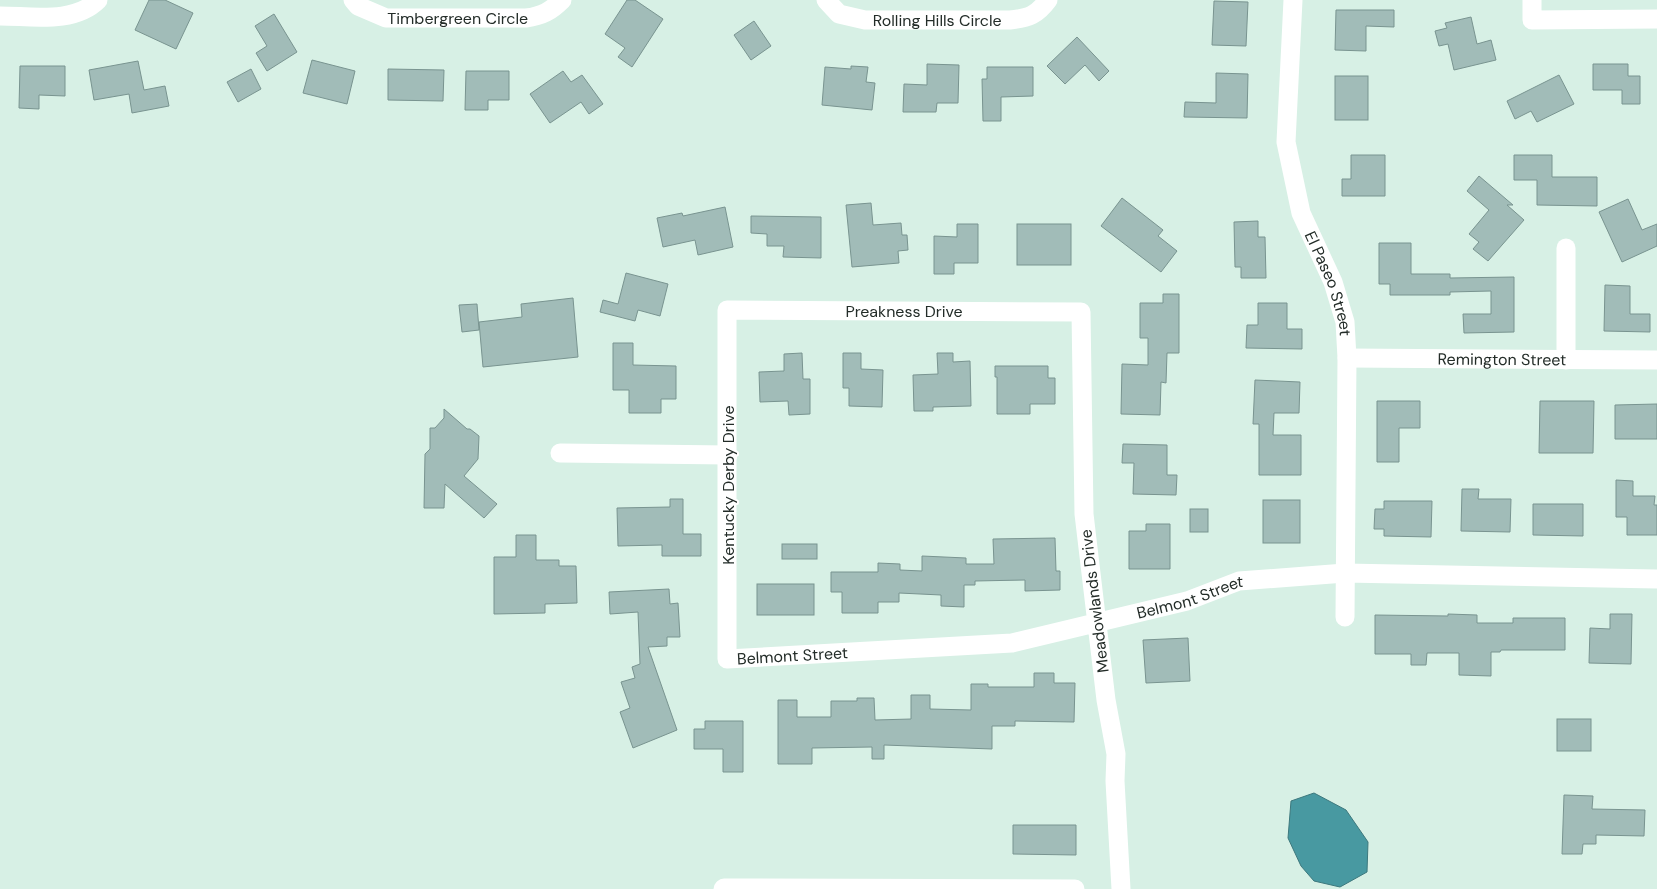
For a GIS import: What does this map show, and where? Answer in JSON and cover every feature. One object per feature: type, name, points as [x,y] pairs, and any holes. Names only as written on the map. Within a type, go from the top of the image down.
[{"type":"street","points":[[0,16],[63,16],[80,12],[92,6],[98,0]]},
{"type":"street","name":"Timbergreen Circle","points":[[353,0],[358,6],[386,18],[526,18],[538,16],[552,10],[562,0]]},
{"type":"street","name":"Rolling Hills Circle","points":[[826,0],[839,14],[865,20],[1010,20],[1024,18],[1039,12],[1048,0]]},
{"type":"street","name":"El Paseo Street","points":[[1293,0],[1286,142],[1301,213],[1333,282],[1345,322],[1347,358],[1345,617]]},
{"type":"street","points":[[1532,0],[1532,20],[1657,19]]},
{"type":"street","points":[[1566,248],[1566,360]]},
{"type":"street","name":"Preakness Drive","points":[[727,310],[1081,312]]},
{"type":"street","name":"Kentucky Derby Drive","points":[[727,310],[727,659]]},
{"type":"street","name":"Meadowlands Drive","points":[[1081,312],[1084,514],[1106,700],[1116,754],[1115,781],[1121,889]]},
{"type":"street","name":"Remington Street","points":[[1347,358],[1657,360]]},
{"type":"street","points":[[560,453],[728,455]]},
{"type":"street","name":"Belmont Street","points":[[727,659],[1012,643],[1187,601],[1239,581],[1345,573],[1657,579]]},
{"type":"street","points":[[723,888],[1075,889]]},
{"type":"water","points":[[1314,793],[1346,810],[1368,842],[1367,872],[1340,887],[1314,881],[1301,866],[1288,838],[1291,801]]},
{"type":"building","points":[[149,0],[165,0],[193,13],[176,49],[135,30]]},
{"type":"building","points":[[627,0],[635,0],[663,19],[632,67],[618,57],[625,48],[605,34]]},
{"type":"building","points":[[1214,1],[1248,2],[1246,46],[1212,45]]},
{"type":"building","points":[[1336,10],[1394,10],[1394,27],[1366,26],[1366,51],[1335,50]]},
{"type":"building","points":[[274,14],[297,52],[267,71],[256,53],[267,46],[255,26]]},
{"type":"building","points":[[1471,17],[1477,44],[1491,40],[1496,60],[1454,70],[1448,44],[1439,46],[1435,31],[1447,28],[1445,23]]},
{"type":"building","points":[[754,21],[771,46],[751,60],[734,35]]},
{"type":"building","points":[[1077,37],[1109,71],[1099,81],[1085,65],[1065,84],[1047,66]]},
{"type":"building","points":[[312,60],[355,71],[347,104],[303,93]]},
{"type":"building","points":[[138,61],[144,90],[165,86],[169,106],[132,113],[129,94],[94,100],[89,70]]},
{"type":"building","points":[[927,64],[959,65],[958,103],[937,103],[936,112],[903,112],[904,84],[927,85]]},
{"type":"building","points":[[1593,64],[1628,64],[1628,76],[1640,76],[1640,104],[1622,104],[1622,90],[1593,90]]},
{"type":"building","points":[[20,66],[65,66],[65,96],[39,95],[39,109],[19,108]]},
{"type":"building","points":[[851,66],[868,67],[866,82],[875,83],[872,110],[822,105],[825,67],[851,69]]},
{"type":"building","points":[[987,67],[1033,67],[1033,96],[1001,97],[1001,121],[983,121],[982,79],[987,79]]},
{"type":"building","points":[[251,69],[261,89],[238,102],[227,82]]},
{"type":"building","points":[[388,69],[444,70],[443,101],[388,100]]},
{"type":"building","points":[[466,71],[509,71],[509,100],[488,100],[488,110],[465,110]]},
{"type":"building","points":[[563,71],[571,82],[582,75],[603,104],[589,114],[581,102],[550,123],[530,94]]},
{"type":"building","points":[[1216,73],[1248,74],[1247,118],[1184,117],[1185,102],[1216,103]]},
{"type":"building","points":[[1559,75],[1574,104],[1537,122],[1531,111],[1515,119],[1507,101]]},
{"type":"building","points":[[1335,76],[1368,76],[1368,120],[1335,120]]},
{"type":"building","points":[[1351,155],[1385,155],[1385,196],[1342,196],[1342,179],[1351,179]]},
{"type":"building","points":[[1514,155],[1552,155],[1552,177],[1597,177],[1597,206],[1537,205],[1537,180],[1514,180]]},
{"type":"building","points":[[1479,176],[1513,205],[1507,205],[1524,220],[1488,261],[1473,249],[1479,242],[1469,234],[1489,210],[1467,191]]},
{"type":"building","points":[[1122,198],[1163,230],[1158,236],[1177,251],[1161,272],[1101,226]]},
{"type":"building","points":[[1628,199],[1642,230],[1657,224],[1657,246],[1622,262],[1599,212]]},
{"type":"building","points":[[871,203],[873,225],[901,223],[902,235],[907,235],[908,250],[898,251],[899,263],[852,267],[846,205]]},
{"type":"building","points":[[725,207],[733,247],[698,255],[695,240],[663,247],[657,218],[682,213],[683,216]]},
{"type":"building","points":[[751,216],[821,217],[821,258],[783,257],[784,246],[767,246],[767,234],[751,233]]},
{"type":"building","points":[[1258,221],[1258,237],[1265,237],[1266,278],[1241,278],[1241,267],[1235,267],[1234,222]]},
{"type":"building","points":[[957,224],[978,224],[978,263],[954,263],[954,274],[934,274],[934,236],[957,237]]},
{"type":"building","points":[[1017,224],[1071,224],[1071,265],[1017,265]]},
{"type":"building","points":[[1379,243],[1411,243],[1411,274],[1450,274],[1450,278],[1514,277],[1514,332],[1464,333],[1463,314],[1491,314],[1491,291],[1450,292],[1450,295],[1390,295],[1390,284],[1379,284]]},
{"type":"building","points":[[626,273],[668,284],[660,316],[638,310],[635,321],[600,312],[603,300],[618,304]]},
{"type":"building","points":[[1605,285],[1630,286],[1630,314],[1650,314],[1650,332],[1604,331]]},
{"type":"building","points":[[1163,294],[1179,294],[1179,353],[1167,353],[1166,383],[1161,382],[1160,415],[1121,414],[1122,364],[1148,365],[1148,338],[1140,338],[1140,303],[1163,303]]},
{"type":"building","points":[[573,298],[578,357],[483,367],[479,322],[522,317],[521,304]]},
{"type":"building","points":[[1258,303],[1287,303],[1287,329],[1302,329],[1302,349],[1246,348],[1247,325],[1258,325]]},
{"type":"building","points":[[477,304],[479,330],[462,332],[459,305]]},
{"type":"building","points":[[613,343],[633,343],[633,365],[676,366],[676,399],[661,399],[661,413],[629,413],[629,390],[613,390]]},
{"type":"building","points":[[802,353],[803,379],[810,379],[810,414],[789,415],[788,401],[760,402],[759,372],[784,371],[784,354]]},
{"type":"building","points":[[843,353],[861,353],[861,369],[883,370],[882,407],[849,406],[849,388],[843,388]]},
{"type":"building","points":[[937,353],[953,353],[953,362],[970,361],[971,406],[933,407],[933,411],[914,411],[913,375],[938,374]]},
{"type":"building","points":[[995,366],[1048,366],[1048,378],[1055,378],[1055,404],[1030,404],[1030,414],[997,414],[997,377],[995,377]]},
{"type":"building","points":[[1255,380],[1300,382],[1299,413],[1274,413],[1273,435],[1301,435],[1301,475],[1259,475],[1259,424],[1253,424]]},
{"type":"building","points":[[1377,401],[1420,401],[1420,428],[1399,428],[1399,462],[1377,462]]},
{"type":"building","points":[[1540,401],[1594,401],[1593,453],[1539,453]]},
{"type":"building","points":[[1657,404],[1657,439],[1615,439],[1615,405]]},
{"type":"building","points":[[444,409],[467,429],[470,429],[479,436],[478,459],[464,476],[497,504],[484,518],[445,484],[444,508],[424,508],[425,454],[430,449],[430,428],[435,428],[444,418]]},
{"type":"building","points":[[1123,444],[1167,445],[1167,475],[1177,475],[1176,495],[1133,494],[1134,463],[1122,463]]},
{"type":"building","points":[[1616,480],[1633,481],[1633,496],[1655,496],[1654,505],[1657,505],[1657,535],[1627,535],[1627,517],[1616,517]]},
{"type":"building","points":[[1462,489],[1479,489],[1478,499],[1511,499],[1510,532],[1461,531]]},
{"type":"building","points":[[670,499],[683,499],[683,534],[701,534],[701,556],[662,556],[662,545],[618,546],[617,508],[670,507]]},
{"type":"building","points":[[1263,500],[1300,500],[1300,543],[1263,543]]},
{"type":"building","points":[[1384,501],[1432,501],[1431,537],[1384,536],[1384,529],[1374,529],[1375,509],[1384,509]]},
{"type":"building","points":[[1533,504],[1583,504],[1583,536],[1533,535]]},
{"type":"building","points":[[1190,509],[1208,509],[1208,532],[1190,532]]},
{"type":"building","points":[[1146,524],[1170,524],[1170,569],[1129,569],[1129,531],[1146,531]]},
{"type":"building","points":[[516,535],[536,535],[536,560],[559,560],[559,566],[576,566],[577,603],[545,604],[545,613],[494,614],[494,557],[516,557]]},
{"type":"building","points":[[1055,538],[1056,571],[1060,571],[1060,590],[1025,591],[1025,580],[975,581],[975,585],[964,585],[964,607],[941,606],[941,595],[899,593],[899,602],[878,602],[878,613],[842,613],[842,592],[831,592],[831,572],[878,572],[878,563],[900,564],[900,570],[922,571],[922,556],[966,558],[966,564],[994,564],[993,539]]},
{"type":"building","points":[[782,544],[817,544],[817,559],[782,559]]},
{"type":"building","points":[[757,584],[814,584],[814,615],[757,615]]},
{"type":"building","points":[[669,589],[670,604],[678,603],[680,637],[667,637],[667,646],[648,647],[677,730],[633,748],[620,712],[630,708],[621,682],[635,678],[632,667],[640,664],[638,612],[610,614],[609,592]]},
{"type":"building","points":[[1448,614],[1477,615],[1477,623],[1513,623],[1513,618],[1565,618],[1565,650],[1501,650],[1500,652],[1491,652],[1491,676],[1459,675],[1459,653],[1427,653],[1426,665],[1411,665],[1411,654],[1375,654],[1375,615],[1448,616]]},
{"type":"building","points":[[1610,614],[1632,614],[1631,664],[1589,663],[1590,628],[1610,629]]},
{"type":"building","points":[[1188,638],[1190,681],[1146,683],[1143,640]]},
{"type":"building","points":[[1034,673],[1054,673],[1054,683],[1075,683],[1074,722],[1015,721],[1015,726],[992,726],[992,749],[884,745],[884,759],[872,759],[872,747],[812,748],[812,764],[778,764],[778,700],[797,700],[797,717],[831,717],[831,701],[857,701],[857,698],[874,698],[875,720],[911,719],[911,695],[930,695],[930,709],[971,710],[971,684],[988,684],[988,687],[1034,687]]},
{"type":"building","points":[[1557,719],[1591,719],[1591,751],[1557,751]]},
{"type":"building","points":[[705,721],[743,721],[743,772],[723,772],[723,749],[694,749],[694,729],[705,729]]},
{"type":"building","points":[[1564,795],[1593,796],[1592,809],[1645,810],[1644,836],[1596,835],[1596,844],[1583,844],[1582,854],[1562,854]]},
{"type":"building","points":[[1013,825],[1076,825],[1076,855],[1013,854]]}]
